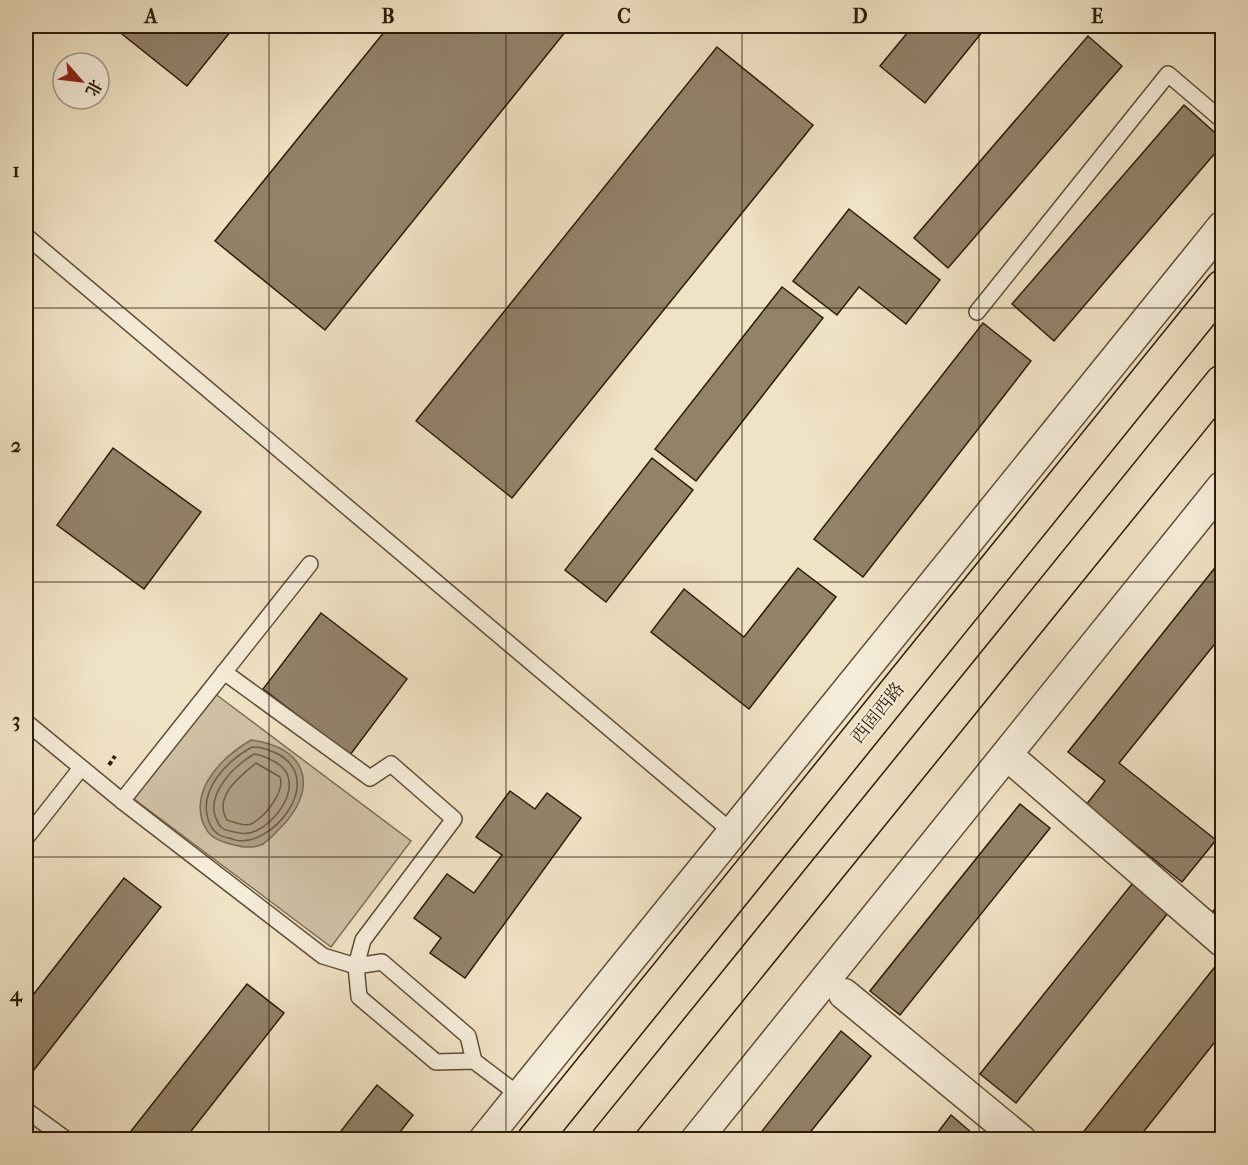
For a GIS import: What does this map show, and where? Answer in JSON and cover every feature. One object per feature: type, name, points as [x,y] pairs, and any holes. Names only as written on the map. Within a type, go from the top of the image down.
[{"type":"main road","name":"西固西路","points":[[534,1140],[1222,287]]},
{"type":"main road","points":[[608,1140],[1222,382]]},
{"type":"street","points":[[484,1140],[731,831],[1222,227]]},
{"type":"street","points":[[696,1140],[1222,487]]},
{"type":"street","points":[[1007,755],[1222,941]]},
{"type":"street","points":[[844,993],[1021,1140]]},
{"type":"lane","points":[[976,312],[1167,74],[1222,120]]},
{"type":"lane","points":[[26,236],[731,831]]},
{"type":"lane","points":[[122,801],[310,564]]},
{"type":"lane","points":[[224,672],[370,778],[391,764],[454,819],[363,940],[356,966],[359,997],[436,1062],[474,1061],[519,1095]]},
{"type":"lane","points":[[26,722],[122,801],[323,956],[356,966],[382,962],[468,1035],[474,1061]]},
{"type":"lane","points":[[26,838],[81,768]]},
{"type":"lane","points":[[26,1110],[67,1140]]},
{"type":"shaded area","points":[[214,693],[411,841],[331,947],[134,799]]},
{"type":"water","points":[[251,740],[283,750],[300,768],[303,780],[302,793],[286,822],[263,844],[249,847],[227,843],[211,835],[202,820],[200,807],[206,784],[213,773],[231,754]]},
{"type":"building","points":[[112,26],[235,26],[187,86]]},
{"type":"building","points":[[389,26],[570,26],[325,330],[215,241]]},
{"type":"building","points":[[913,26],[987,26],[925,103],[880,66]]},
{"type":"building","points":[[1088,36],[1122,66],[948,268],[914,238]]},
{"type":"building","points":[[717,47],[813,125],[512,498],[416,421]]},
{"type":"building","points":[[1184,105],[1222,139],[1222,145],[1054,341],[1012,304]]},
{"type":"building","points":[[849,209],[940,280],[906,324],[859,287],[837,315],[793,281]]},
{"type":"building","points":[[782,287],[823,318],[696,481],[655,449]]},
{"type":"building","points":[[983,323],[1031,361],[863,577],[814,539]]},
{"type":"building","points":[[113,448],[201,512],[144,589],[57,525]]},
{"type":"building","points":[[652,458],[693,490],[606,602],[565,570]]},
{"type":"building","points":[[1222,559],[1222,635],[1119,763],[1216,840],[1182,882],[1086,805],[1105,781],[1068,752]]},
{"type":"building","points":[[798,568],[836,597],[749,709],[651,632],[684,589],[744,637]]},
{"type":"building","points":[[321,613],[407,679],[350,755],[263,689]]},
{"type":"building","points":[[510,791],[535,809],[547,793],[581,818],[465,978],[430,953],[441,938],[414,918],[447,874],[474,893],[502,855],[476,837]]},
{"type":"building","points":[[1020,804],[1050,828],[900,1015],[870,991]]},
{"type":"building","points":[[124,878],[161,907],[26,1080],[26,1004]]},
{"type":"building","points":[[1132,884],[1168,913],[1016,1103],[980,1074]]},
{"type":"building","points":[[1222,900],[1222,925],[1210,915]]},
{"type":"building","points":[[1222,958],[1222,1033],[1137,1140],[1077,1140]]},
{"type":"building","points":[[247,984],[284,1013],[184,1140],[124,1140]]},
{"type":"building","points":[[841,1031],[871,1056],[804,1140],[755,1140]]},
{"type":"building","points":[[377,1085],[413,1115],[394,1140],[334,1140]]},
{"type":"building","points":[[951,1115],[980,1140],[932,1140]]}]
